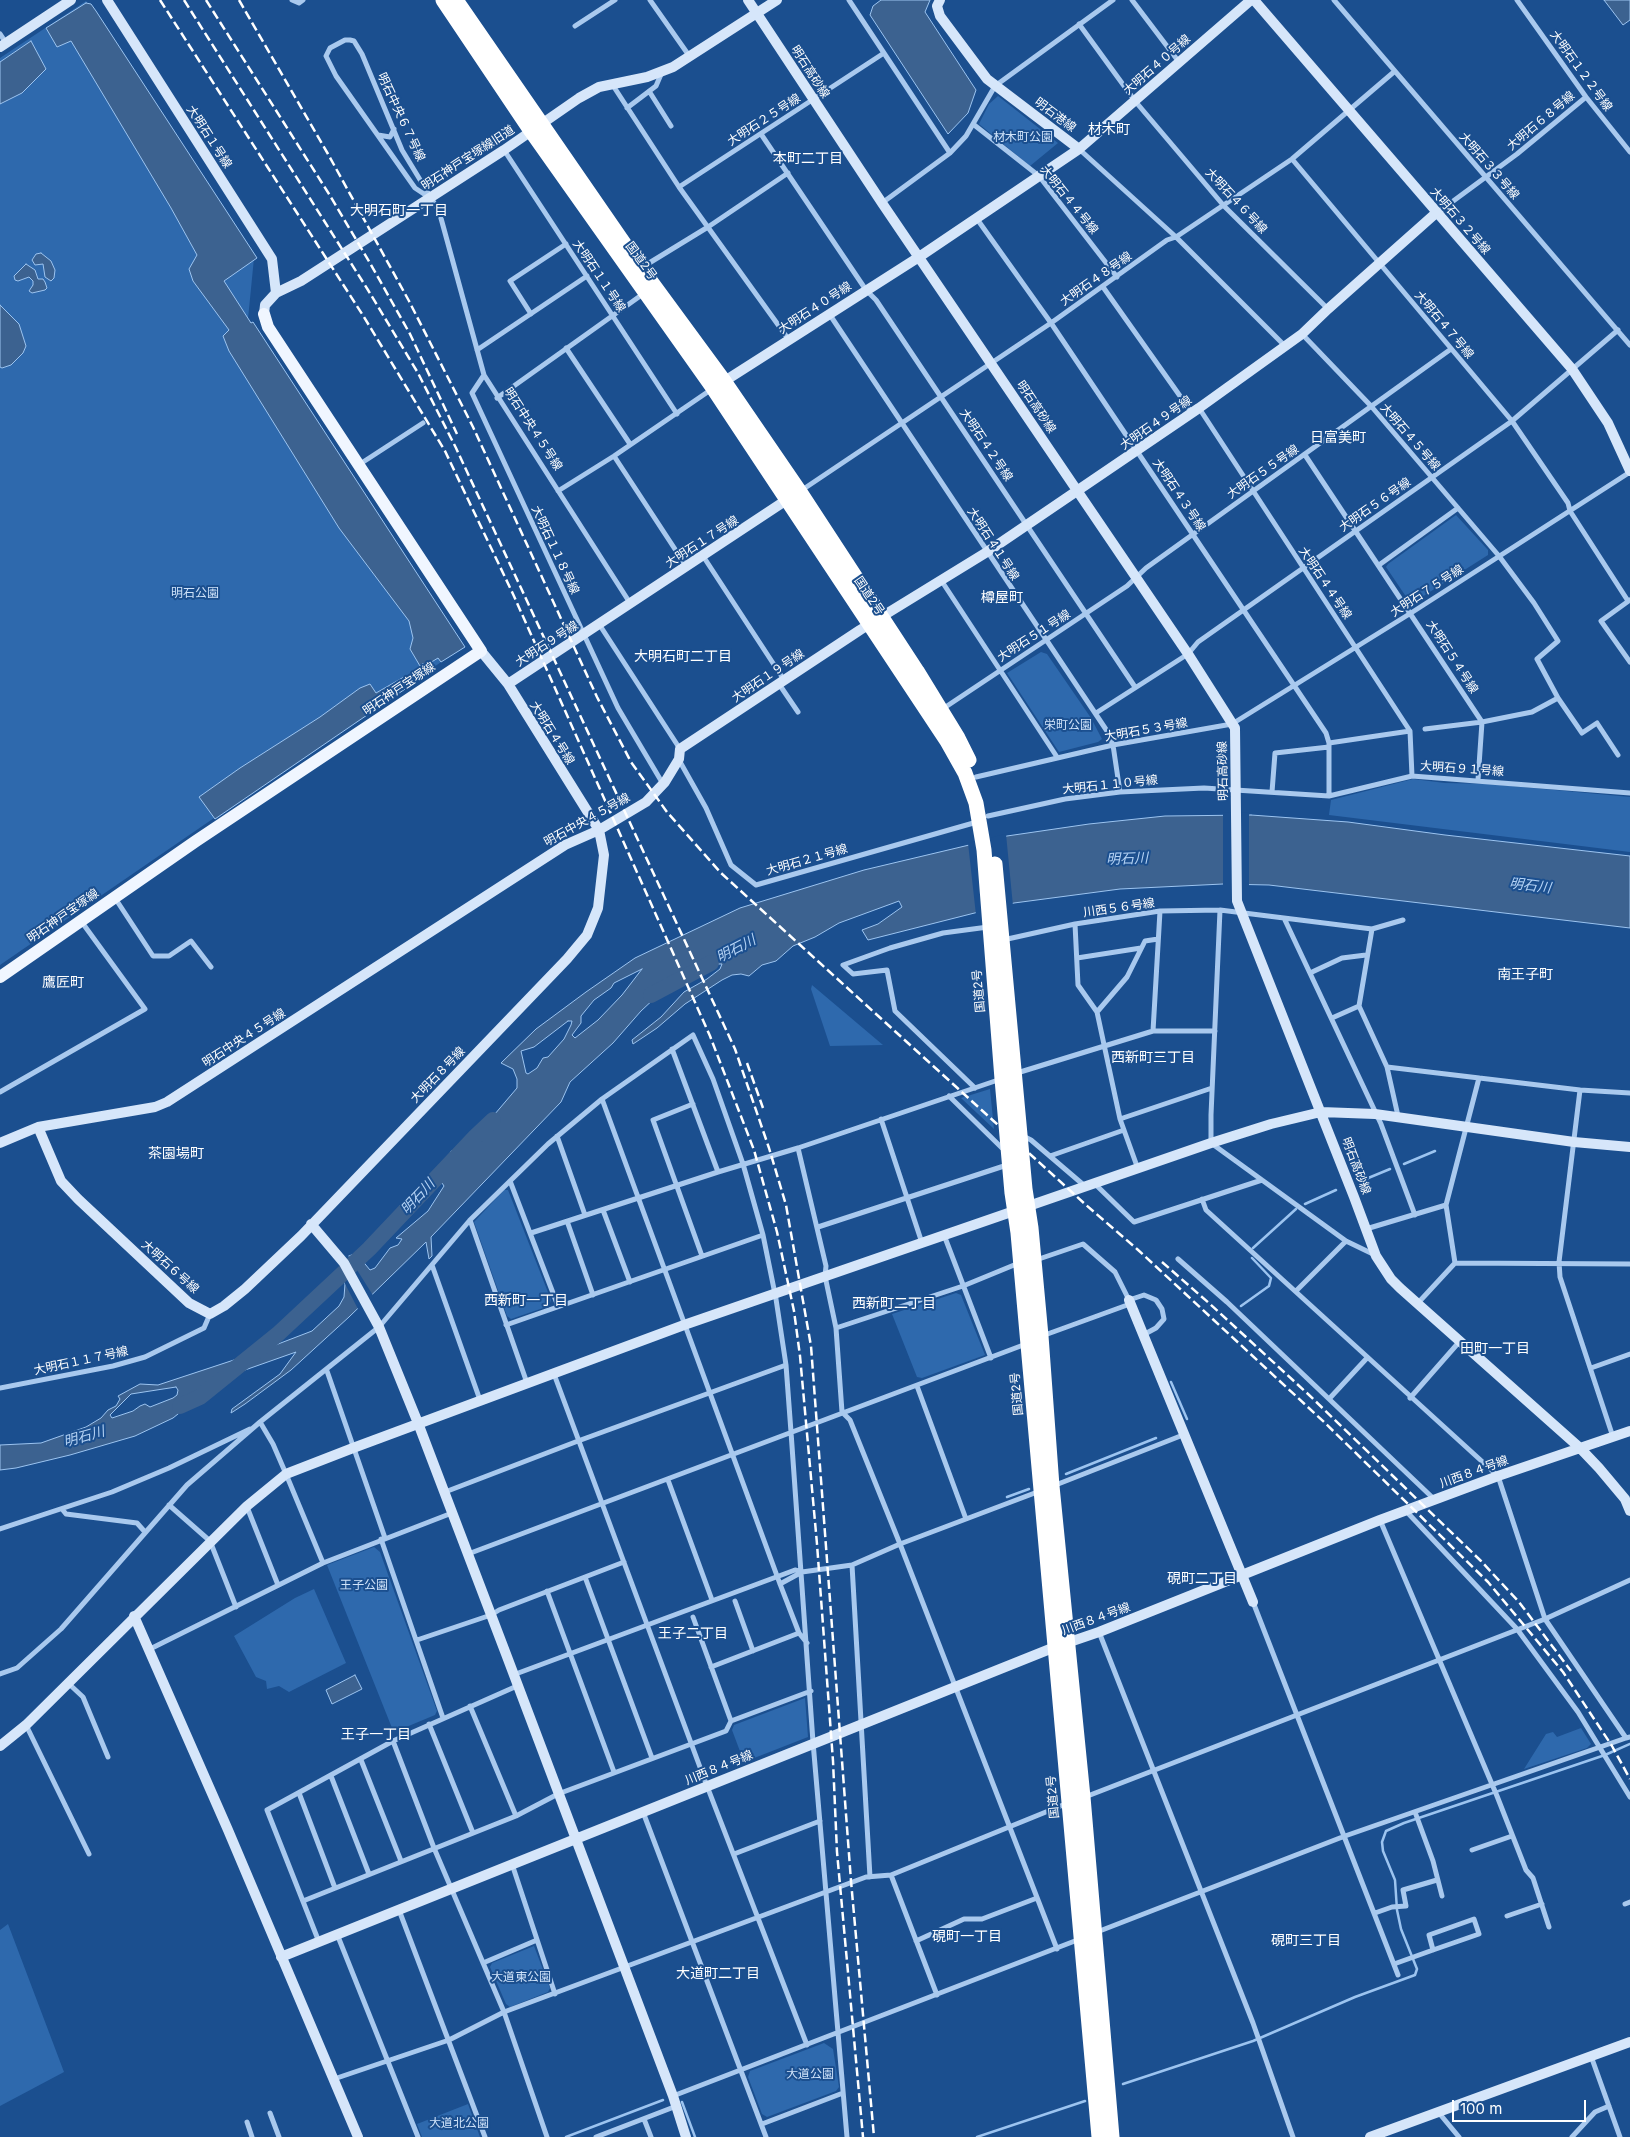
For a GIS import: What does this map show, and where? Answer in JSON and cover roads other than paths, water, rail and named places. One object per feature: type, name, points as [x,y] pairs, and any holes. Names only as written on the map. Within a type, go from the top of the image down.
[{"type":"highway","name":"国道2号","points":[[443,0],[641,268],[876,621],[941,710],[958,738],[976,777],[984,821],[1008,1076],[1020,1134],[1022,1208],[1027,1262],[1027,1343],[1046,1488],[1088,1936],[1112,2137]]},
{"type":"highway","name":"国道2号","points":[[456,0],[536,128],[646,292],[719,384]]},
{"type":"highway","name":"国道2号","points":[[876,621],[961,765],[984,821]]},
{"type":"highway","name":"国道2号","points":[[993,922],[1003,940],[1008,1076],[1008,1148],[1010,1165],[1022,1208]]},
{"type":"highway","name":"国道2号","points":[[1027,1262],[1041,1336],[1046,1488]]},
{"type":"highway","name":"国道2号","points":[[1088,1936],[1099,2137]]},
{"type":"main road","points":[[264,314],[268,327],[481,651]]},
{"type":"main road","name":"明石神戸宝塚線","points":[[0,977],[481,651]]},
{"type":"street","name":"大明石１号線","points":[[107,0],[272,259],[276,293]]},
{"type":"street","points":[[292,0],[299,3],[303,0]]},
{"type":"street","points":[[575,26],[615,0]]},
{"type":"street","points":[[650,0],[690,57]]},
{"type":"street","name":"明石高砂線","points":[[748,0],[882,203],[1188,654],[1235,728],[1237,898],[1240,912],[1321,1112],[1376,1256],[1391,1279],[1580,1448],[1625,1499],[1630,1511]]},
{"type":"street","name":"明石神戸宝塚線旧道","points":[[276,293],[301,281],[430,198],[579,98],[599,88],[662,72],[690,57],[777,0]]},
{"type":"street","points":[[849,0],[950,153]]},
{"type":"street","name":"明石港線","points":[[920,257],[1079,149],[987,79],[940,16],[937,6],[940,0]]},
{"type":"street","points":[[882,203],[950,153],[966,136],[994,86],[1113,0]]},
{"type":"street","points":[[1132,0],[1179,62]]},
{"type":"street","name":"大明石４０号線","points":[[1079,149],[1252,0]]},
{"type":"street","name":"大明石３２号線","points":[[1252,0],[1350,110],[1436,213],[1572,369],[1608,424],[1630,472]]},
{"type":"street","name":"大明石３３号線","points":[[1334,0],[1630,345]]},
{"type":"street","name":"大明石１２２号線","points":[[1518,0],[1586,96],[1630,152]]},
{"type":"street","points":[[2,41],[68,1]]},
{"type":"street","name":"大明石４６号線","points":[[1079,24],[1135,100],[1224,206],[1328,308]]},
{"type":"street","name":"明石中央６７号線","points":[[345,40],[354,42],[362,54],[402,150],[430,198],[415,188],[327,62],[327,52],[345,40]]},
{"type":"street","name":"大明石２５号線","points":[[679,187],[884,53]]},
{"type":"street","name":"大明石４８号線","points":[[793,496],[1051,323],[1167,240],[1176,238],[1292,159],[1395,71]]},
{"type":"street","points":[[627,108],[656,86],[662,72]]},
{"type":"street","points":[[612,84],[679,187],[789,340]]},
{"type":"street","points":[[650,91],[671,126]]},
{"type":"street","name":"大明石６８号線","points":[[1436,213],[1517,154],[1586,96]]},
{"type":"street","name":"大明石４４号線","points":[[973,124],[1040,176],[1117,277]]},
{"type":"street","points":[[378,135],[390,137],[394,129]]},
{"type":"street","name":"大明石４２号線","points":[[762,134],[866,290],[876,300],[1135,686]]},
{"type":"street","points":[[1079,149],[1176,238],[1286,347]]},
{"type":"street","name":"大明石１１号線","points":[[504,150],[677,414]]},
{"type":"street","name":"大明石４７号線","points":[[1292,159],[1512,421],[1629,600]]},
{"type":"street","points":[[641,268],[708,227],[788,173]]},
{"type":"street","name":"明石中央４５号線","points":[[430,198],[438,211],[484,376],[630,603]]},
{"type":"street","name":"大明石４９号線","points":[[876,621],[987,552],[1078,492],[1286,347],[1436,213]]},
{"type":"street","name":"大明石４３号線","points":[[977,219],[1051,323],[1326,733],[1329,745],[1329,796]]},
{"type":"street","points":[[531,314],[510,281],[566,244]]},
{"type":"street","name":"大明石４０号線","points":[[719,384],[920,257]]},
{"type":"street","points":[[477,350],[587,276]]},
{"type":"street","name":"大明石４４号線","points":[[1103,287],[1254,491],[1410,731]]},
{"type":"street","points":[[498,398],[646,292]]},
{"type":"street","points":[[264,314],[265,305],[276,293]]},
{"type":"street","name":"大明石４１号線","points":[[830,315],[1045,641],[1096,713],[1113,745],[1120,792]]},
{"type":"street","name":"大明石５６号線","points":[[1096,713],[1135,686],[1188,654],[1198,642],[1512,421],[1618,330]]},
{"type":"street","name":"大明石４５号線","points":[[1302,334],[1371,406],[1499,556],[1534,603],[1558,640],[1537,659],[1558,698]]},
{"type":"street","points":[[566,348],[630,444]]},
{"type":"street","name":"大明石５５号線","points":[[1136,577],[1451,349]]},
{"type":"street","name":"大明石１１８号線","points":[[484,376],[472,393],[618,708],[663,784]]},
{"type":"street","points":[[558,490],[614,456],[719,384]]},
{"type":"street","points":[[360,465],[423,423]]},
{"type":"street","name":"大明石５４号線","points":[[1305,455],[1482,722]]},
{"type":"street","points":[[614,456],[686,567]]},
{"type":"street","name":"大明石７５号線","points":[[1232,724],[1411,614],[1630,472]]},
{"type":"street","name":"大明石１７号線","points":[[630,603],[793,496]]},
{"type":"street","points":[[1379,566],[1458,508]]},
{"type":"street","points":[[703,556],[782,682],[798,712]]},
{"type":"street","name":"大明石５１号線","points":[[941,710],[1087,614],[1127,586],[1136,577]]},
{"type":"street","points":[[941,580],[1057,757]]},
{"type":"street","points":[[1629,600],[1601,621],[1630,662]]},
{"type":"street","points":[[630,603],[599,624],[679,754]]},
{"type":"street","name":"大明石１９号線","points":[[679,754],[782,682],[876,621]]},
{"type":"street","name":"大明石９号線","points":[[508,684],[599,624]]},
{"type":"street","name":"大明石４号線","points":[[481,651],[508,684],[599,830]]},
{"type":"street","points":[[1425,729],[1482,722],[1532,712],[1558,698],[1582,733],[1597,723],[1618,755]]},
{"type":"street","points":[[1478,780],[1482,722]]},
{"type":"street","name":"大明石５３号線","points":[[976,777],[1113,745],[1232,724]]},
{"type":"street","points":[[1272,792],[1275,753],[1410,731],[1412,776]]},
{"type":"street","name":"明石中央４５号線","points":[[0,1143],[38,1127],[155,1106],[167,1102],[557,850],[599,830],[648,800],[663,784],[679,754]]},
{"type":"street","name":"大明石２１号線","points":[[679,754],[706,808],[731,865],[756,885],[984,821]]},
{"type":"street","name":"大明石９１号線","points":[[1236,794],[1272,792],[1329,796],[1412,776],[1630,793]]},
{"type":"street","name":"大明石１１０号線","points":[[984,821],[1065,799],[1120,792],[1204,788],[1236,794]]},
{"type":"street","name":"大明石８号線","points":[[314,1228],[568,960],[587,935],[598,908],[604,855],[599,830]]},
{"type":"street","points":[[114,898],[153,956],[169,956],[191,941],[211,967]]},
{"type":"street","points":[[1211,1143],[1220,910]]},
{"type":"street","name":"川西５６号線","points":[[1003,940],[1075,924],[1160,911],[1220,910],[1372,929]]},
{"type":"street","points":[[1153,1032],[1160,911]]},
{"type":"street","points":[[1284,918],[1381,1124],[1415,1215]]},
{"type":"street","points":[[1398,1116],[1387,1067],[1359,1006],[1366,955],[1372,929],[1403,920]]},
{"type":"street","points":[[0,1092],[146,1009],[81,921]]},
{"type":"street","points":[[975,1088],[894,1011],[887,970],[853,974],[843,965],[890,948],[943,933],[993,922]]},
{"type":"street","points":[[1075,924],[1078,984],[1097,1012],[1120,1119],[1138,1169]]},
{"type":"street","points":[[1097,1012],[1127,977],[1144,941],[1158,939]]},
{"type":"street","points":[[1077,958],[1141,948]]},
{"type":"street","points":[[1310,974],[1342,958],[1366,955]]},
{"type":"street","points":[[1332,1018],[1359,1006]]},
{"type":"street","points":[[532,1233],[743,1164],[798,1148],[1008,1076],[1103,1046],[1153,1032],[1215,1030]]},
{"type":"street","points":[[0,1674],[17,1668],[61,1629],[187,1485],[252,1428],[327,1371],[378,1324],[470,1220],[558,1136],[602,1099],[693,1035],[713,1079],[743,1164],[763,1235],[776,1294],[786,1365],[820,1821],[847,2137]]},
{"type":"street","points":[[672,1049],[718,1172]]},
{"type":"street","points":[[1387,1067],[1580,1090],[1630,1093]]},
{"type":"street","points":[[1455,1263],[1446,1205],[1479,1078]]},
{"type":"street","points":[[1120,1119],[1212,1088]]},
{"type":"street","points":[[1580,1090],[1559,1262],[1560,1277],[1613,1437]]},
{"type":"street","points":[[949,1096],[1002,1148],[1008,1148]]},
{"type":"street","points":[[602,1099],[780,1584],[799,1633],[807,1644]]},
{"type":"street","points":[[693,1104],[653,1120],[702,1256]]},
{"type":"street","points":[[0,1746],[26,1725],[247,1506],[286,1474],[684,1325],[1211,1143],[1271,1124],[1321,1112],[1398,1116],[1574,1142],[1630,1147]]},
{"type":"street","points":[[881,1119],[922,1243]]},
{"type":"street","name":"大明石６号線","points":[[38,1127],[62,1181],[78,1199],[189,1303],[210,1314]]},
{"type":"street","points":[[1050,1156],[1124,1130]]},
{"type":"street","points":[[1020,1134],[1031,1140],[1134,1222],[1262,1180]]},
{"type":"street","points":[[558,1136],[585,1216]]},
{"type":"street","points":[[1211,1143],[1346,1241],[1376,1256]]},
{"type":"street","points":[[798,1148],[826,1266],[825,1276],[836,1328],[842,1412],[850,1420],[900,1544],[1057,1949]]},
{"type":"street","points":[[818,1228],[1010,1165]]},
{"type":"street","points":[[510,1181],[532,1233],[558,1306]]},
{"type":"street","points":[[596,2137],[612,2134],[742,2070],[1200,1892],[1345,1836],[1628,1738],[1545,1618],[1498,1476],[1410,1398],[1206,1210],[1202,1199]]},
{"type":"street","points":[[1366,1229],[1446,1205]]},
{"type":"street","points":[[603,1210],[630,1282]]},
{"type":"street","points":[[470,1220],[527,1383]]},
{"type":"street","points":[[567,1221],[593,1294]]},
{"type":"street","points":[[210,1314],[224,1306],[245,1289],[314,1228],[344,1263],[378,1324],[418,1423],[686,2137]]},
{"type":"street","points":[[506,1325],[763,1235]]},
{"type":"street","points":[[944,1235],[991,1358]]},
{"type":"street","points":[[1296,1292],[1346,1241]]},
{"type":"street","points":[[836,1328],[1083,1244],[1115,1272],[1130,1302],[1253,1602],[1398,1975]]},
{"type":"street","points":[[1178,1259],[1227,1302],[1435,1500]]},
{"type":"street","points":[[1418,1303],[1455,1263],[1559,1262],[1630,1264]]},
{"type":"street","points":[[432,1265],[480,1400]]},
{"type":"street","points":[[1041,1336],[1144,1296],[1156,1300],[1162,1309],[1164,1319],[1156,1328],[1143,1335]]},
{"type":"street","name":"大明石１１７号線","points":[[0,1388],[114,1366],[145,1357],[204,1328],[210,1314]]},
{"type":"street","points":[[1410,1398],[1460,1341]]},
{"type":"street","points":[[468,1554],[1027,1343]]},
{"type":"street","points":[[1591,1368],[1630,1354]]},
{"type":"street","points":[[1329,1399],[1367,1358]]},
{"type":"street","points":[[445,1492],[786,1365]]},
{"type":"street","points":[[327,1371],[443,1718]]},
{"type":"street","points":[[554,1374],[707,1786],[807,2045]]},
{"type":"street","points":[[917,1386],[966,1519]]},
{"type":"street","points":[[260,1422],[273,1444],[323,1563]]},
{"type":"street","points":[[0,1529],[112,1492],[169,1468],[240,1432],[252,1428]]},
{"type":"street","name":"川西８４号線","points":[[281,1957],[452,1890],[574,1838],[814,1742],[1061,1645],[1099,1632],[1380,1520],[1498,1476],[1630,1431]]},
{"type":"street","points":[[780,1584],[802,1572],[852,1565],[900,1544],[1183,1435]]},
{"type":"street","points":[[668,1480],[712,1600]]},
{"type":"street","points":[[169,1504],[210,1542],[236,1607]]},
{"type":"street","points":[[247,1506],[278,1585]]},
{"type":"street","points":[[62,1509],[66,1514],[137,1523],[145,1532]]},
{"type":"street","points":[[1406,1510],[1517,1629],[1578,1712],[1630,1797]]},
{"type":"street","points":[[150,1649],[323,1563],[453,1513]]},
{"type":"street","points":[[1380,1520],[1440,1659],[1526,1870],[1533,1878],[1549,1927]]},
{"type":"street","points":[[417,1640],[491,1615],[499,1610],[624,1562]]},
{"type":"street","points":[[852,1565],[870,1877]]},
{"type":"street","points":[[513,1675],[777,1576],[795,1570],[802,1572]]},
{"type":"street","points":[[585,1577],[652,1758]]},
{"type":"street","points":[[334,2079],[449,2040],[504,2012],[826,1892],[870,1877],[891,1874],[1545,1618],[1630,1580]]},
{"type":"street","points":[[547,1591],[614,1772]]},
{"type":"street","points":[[735,1601],[753,1651]]},
{"type":"street","points":[[134,1616],[150,1649],[358,2137]]},
{"type":"street","points":[[693,1617],[731,1721]]},
{"type":"street","points":[[1099,1632],[1258,2038],[1293,2137]]},
{"type":"street","points":[[711,1667],[799,1633]]},
{"type":"street","points":[[68,1683],[83,1697],[108,1757]]},
{"type":"street","points":[[319,1942],[267,1810],[393,1741],[517,1686]]},
{"type":"street","points":[[303,1901],[516,1816],[558,1794],[726,1730],[731,1721],[810,1691]]},
{"type":"street","points":[[470,1706],[516,1816]]},
{"type":"street","points":[[429,1724],[473,1833]]},
{"type":"street","points":[[26,1725],[89,1854]]},
{"type":"street","points":[[393,1741],[434,1848],[504,2012],[547,2137]]},
{"type":"street","points":[[361,1760],[401,1861]]},
{"type":"street","points":[[331,1776],[368,1874]]},
{"type":"street","points":[[299,1793],[335,1888]]},
{"type":"street","points":[[643,1812],[766,2137]]},
{"type":"street","points":[[1415,1812],[1442,1896]]},
{"type":"street","points":[[734,1854],[820,1821]]},
{"type":"street","points":[[1472,1850],[1512,1836]]},
{"type":"street","points":[[512,1864],[555,1994]]},
{"type":"street","points":[[891,1874],[938,1995]]},
{"type":"street","points":[[1375,1913],[1392,1907],[1406,1906],[1403,1890],[1437,1880]]},
{"type":"street","points":[[916,1941],[964,1920],[982,1919],[1037,1898]]},
{"type":"street","points":[[1507,1916],[1542,1904]]},
{"type":"street","points":[[399,1910],[485,2137]]},
{"type":"street","points":[[1394,1964],[1434,1950],[1479,1934],[1474,1919],[1429,1935],[1434,1950]]},
{"type":"street","points":[[337,1934],[418,2137]]},
{"type":"street","points":[[483,1963],[537,1940]]},
{"type":"street","points":[[1370,2137],[1630,2042]]},
{"type":"street","points":[[1591,2056],[1620,2137]]},
{"type":"street","points":[[762,2124],[843,2093]]},
{"type":"street","points":[[1572,2137],[1595,2112],[1608,2106]]},
{"type":"street","points":[[270,2113],[279,2137]]},
{"type":"street","points":[[1439,2113],[1459,2137]]},
{"type":"street","points":[[644,2119],[651,2137]]},
{"type":"street","points":[[246,2122],[252,2137]]},
{"type":"water","points":[[881,0],[930,0],[925,12],[976,90],[968,113],[948,134],[870,15],[873,6]]},
{"type":"water","points":[[1604,0],[1630,0],[1630,20],[1623,25]]},
{"type":"water","points":[[86,3],[91,4],[96,11],[257,258],[224,281],[251,323],[253,322],[465,647],[441,662],[438,658],[425,666],[423,663],[420,666],[410,649],[413,638],[409,621],[339,528],[229,351],[223,336],[229,330],[193,281],[189,269],[197,255],[171,208],[71,41],[57,47],[46,28]]},
{"type":"water","points":[[31,41],[46,69],[22,93],[0,104],[0,62]]},
{"type":"water","points":[[41,253],[51,261],[55,270],[54,278],[51,281],[45,277],[43,264],[35,265],[32,260],[36,254]]},
{"type":"water","points":[[26,264],[35,270],[38,279],[43,279],[47,288],[45,290],[32,293],[29,291],[33,281],[29,277],[18,281],[15,280],[14,276]]},
{"type":"water","points":[[0,305],[19,324],[26,346],[23,353],[11,365],[2,368],[0,367]]},
{"type":"water","points":[[404,677],[411,685],[215,819],[199,797],[240,768],[320,717],[360,688],[370,684],[376,693]]},
{"type":"water","points":[[1251,815],[1348,822],[1630,856],[1630,928],[1269,885],[1223,884],[1120,889],[1014,903],[868,940],[862,930],[878,924],[902,907],[899,901],[839,923],[815,937],[793,946],[776,961],[762,965],[749,976],[741,974],[732,975],[722,980],[685,1004],[657,1028],[633,1044],[632,1040],[661,1017],[684,992],[707,979],[720,969],[722,964],[710,964],[672,982],[641,1011],[613,1043],[570,1082],[561,1102],[431,1237],[432,1256],[429,1259],[426,1242],[291,1370],[231,1413],[232,1409],[280,1374],[296,1352],[245,1370],[223,1374],[219,1381],[173,1418],[135,1436],[70,1455],[0,1470],[0,1445],[41,1443],[86,1427],[116,1406],[120,1399],[118,1396],[140,1384],[158,1385],[252,1354],[312,1331],[339,1306],[344,1297],[345,1284],[341,1270],[342,1259],[356,1253],[370,1270],[375,1268],[390,1248],[398,1245],[402,1239],[396,1238],[428,1211],[444,1186],[442,1183],[418,1200],[399,1206],[443,1172],[451,1151],[466,1148],[517,1088],[517,1079],[513,1069],[501,1063],[536,1029],[635,958],[740,908],[864,870],[1007,836],[1089,824],[1165,816]],"holes":[[[642,969],[622,995],[598,1020],[575,1038],[572,1035],[581,1023],[581,1016],[594,1000],[611,988],[614,983]],[[568,1021],[572,1021],[564,1039],[548,1057],[543,1058],[537,1068],[528,1074],[526,1073],[521,1051],[534,1047]],[[176,1387],[178,1390],[177,1395],[173,1398],[150,1407],[145,1404],[133,1411],[112,1418],[110,1415],[131,1394]]]},
{"type":"water","points":[[355,1675],[362,1689],[332,1704],[326,1690]]},
{"type":"waterway","name":"明石川","points":[[651,995],[711,963]]},
{"type":"waterway","name":"明石川","points":[[180,1406],[200,1397],[278,1334],[369,1249],[493,1120]]},
{"type":"waterway","points":[[1404,1164],[1435,1151]]},
{"type":"waterway","points":[[1361,1181],[1390,1169]]},
{"type":"waterway","points":[[1305,1204],[1336,1190]]},
{"type":"waterway","points":[[1253,1248],[1296,1209]]},
{"type":"waterway","points":[[1241,1306],[1269,1286],[1271,1278],[1252,1258]]},
{"type":"waterway","points":[[1171,1382],[1187,1419]]},
{"type":"waterway","points":[[1066,1474],[1156,1438]]},
{"type":"waterway","points":[[1007,1497],[1029,1489]]},
{"type":"waterway","points":[[1123,2084],[1253,2041],[1355,1997],[1415,1975],[1417,1969],[1401,1929],[1397,1910],[1395,1880],[1383,1851],[1382,1842],[1386,1831],[1404,1823],[1605,1755],[1630,1744]]},
{"type":"waterway","points":[[566,2137],[663,2100]]},
{"type":"waterway","points":[[977,2137],[1085,2101]]},
{"type":"waterway","points":[[682,2102],[695,2137]]},
{"type":"railway","points":[[160,0],[364,317],[445,451],[513,594],[710,1036],[754,1150],[777,1232],[794,1311],[800,1356],[817,1544],[833,1761],[837,1852],[863,2137]]},
{"type":"railway","points":[[184,0],[368,290],[418,373],[456,448],[735,1049],[769,1148],[786,1205],[811,1346],[851,1881],[874,2137]]},
{"type":"railway","points":[[206,0],[329,194],[370,263],[410,334],[457,434]]},
{"type":"railway","points":[[239,0],[328,154],[409,301],[473,427],[597,697],[631,762],[667,812],[721,873],[1086,1205],[1137,1249],[1324,1422],[1488,1582],[1563,1672],[1612,1746],[1630,1779]]},
{"type":"railway","points":[[747,1063],[763,1108]]},
{"type":"railway","points":[[1162,1262],[1308,1394],[1481,1561],[1519,1602],[1571,1671]]},
{"type":"district","name":"材木町","points":[[1109,130]]},
{"type":"district","name":"本町二丁目","points":[[808,159]]},
{"type":"district","name":"大明石町一丁目","points":[[399,211]]},
{"type":"district","name":"日富美町","points":[[1338,438]]},
{"type":"district","name":"樽屋町","points":[[1002,598]]},
{"type":"district","name":"大明石町二丁目","points":[[683,657]]},
{"type":"district","name":"南王子町","points":[[1525,975]]},
{"type":"district","name":"鷹匠町","points":[[63,983]]},
{"type":"district","name":"西新町三丁目","points":[[1153,1058]]},
{"type":"district","name":"茶園場町","points":[[176,1154]]},
{"type":"district","name":"西新町一丁目","points":[[526,1301]]},
{"type":"district","name":"西新町二丁目","points":[[894,1304]]},
{"type":"district","name":"田町一丁目","points":[[1495,1349]]},
{"type":"district","name":"硯町二丁目","points":[[1202,1579]]},
{"type":"district","name":"王子二丁目","points":[[693,1634]]},
{"type":"district","name":"王子一丁目","points":[[376,1735]]},
{"type":"district","name":"硯町一丁目","points":[[967,1937]]},
{"type":"district","name":"硯町三丁目","points":[[1306,1941]]},
{"type":"district","name":"大道町二丁目","points":[[718,1974]]},
{"type":"park label","name":"材木町公園","points":[[1023,137]]},
{"type":"park label","name":"明石公園","points":[[195,593]]},
{"type":"park label","name":"栄町公園","points":[[1068,725]]},
{"type":"park label","name":"王子公園","points":[[364,1585]]},
{"type":"park label","name":"大道東公園","points":[[521,1977]]},
{"type":"park label","name":"大道公園","points":[[810,2074]]},
{"type":"park label","name":"大道北公園","points":[[459,2123]]}]
